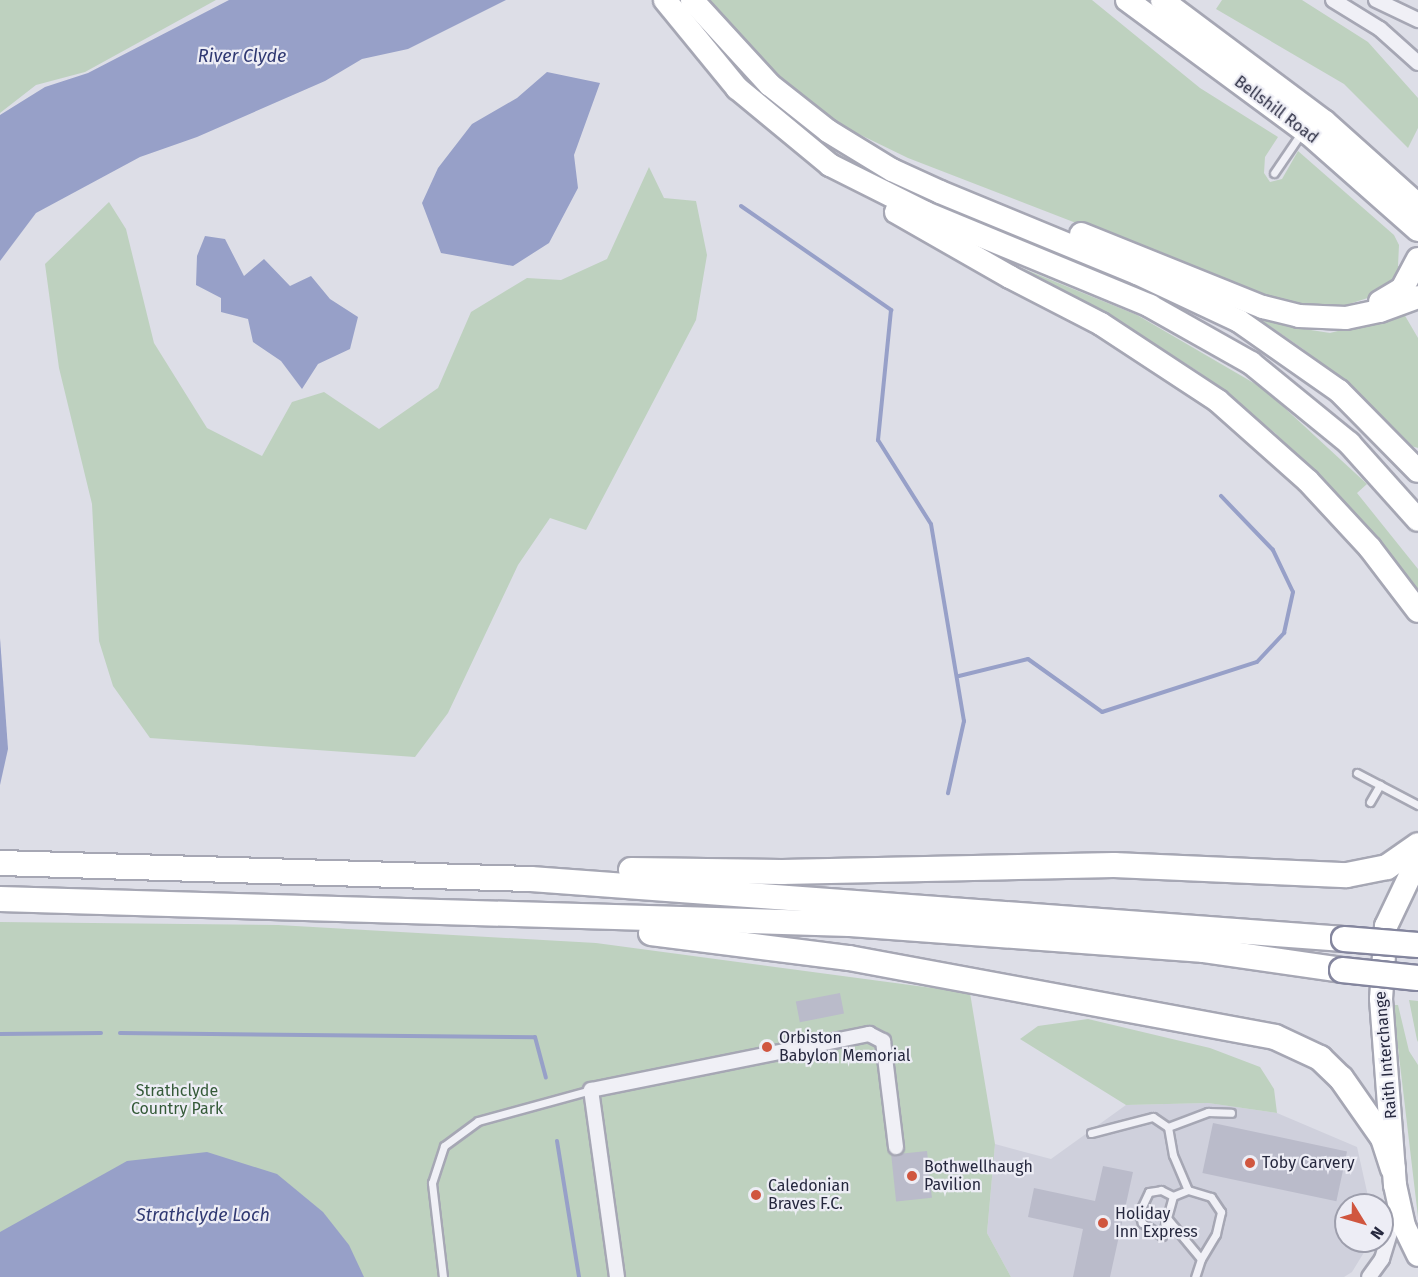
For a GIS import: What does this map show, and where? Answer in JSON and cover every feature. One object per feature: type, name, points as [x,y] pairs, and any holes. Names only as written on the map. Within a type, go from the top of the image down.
[{"type":"highway","points":[[664,0],[737,88],[830,165],[925,230],[1101,324],[1218,401],[1308,481],[1370,548],[1418,611]]},
{"type":"highway","points":[[692,0],[734,49],[788,100],[828,131],[892,170],[1137,273],[1239,321],[1282,348],[1339,391],[1418,471]]},
{"type":"highway","name":"Bellshill Road","points":[[1127,0],[1304,130],[1372,185],[1418,230]]},
{"type":"highway","name":"Bellshill Road","points":[[1168,2],[1324,121],[1418,205]]},
{"type":"highway","points":[[830,165],[926,213],[1150,306],[1251,363],[1349,442],[1418,520]]},
{"type":"highway","points":[[892,170],[956,186],[1263,307],[1322,319],[1361,315],[1418,297]]},
{"type":"highway","points":[[1361,315],[1402,289],[1418,259]]},
{"type":"highway","points":[[531,879],[623,870],[782,872],[1114,865],[1347,875],[1387,867],[1418,845]]},
{"type":"highway","name":"Raith Interchange","points":[[1418,859],[1386,926],[1381,959],[1393,1168],[1398,1204],[1418,1255]]},
{"type":"highway","points":[[0,863],[531,879],[1418,945]]},
{"type":"highway","points":[[0,899],[536,917],[850,924],[1204,950],[1342,970],[1418,978]]},
{"type":"highway","points":[[536,917],[849,958],[1275,1037],[1320,1058],[1341,1078],[1383,1138],[1393,1168]]},
{"type":"street","points":[[1333,0],[1380,29],[1418,63]]},
{"type":"street","points":[[1376,0],[1418,20]]},
{"type":"street","points":[[617,1277],[591,1090],[869,1034],[883,1041],[896,1147]]},
{"type":"street","points":[[1369,1277],[1388,1242],[1398,1204]]},
{"type":"lane","points":[[1274,173],[1304,130]]},
{"type":"lane","points":[[1357,773],[1418,805]]},
{"type":"lane","points":[[1370,802],[1380,785]]},
{"type":"lane","points":[[443,1277],[432,1183],[444,1146],[478,1120],[591,1090]]},
{"type":"lane","points":[[1168,1127],[1208,1112],[1231,1113]]},
{"type":"lane","points":[[1091,1133],[1153,1117],[1168,1127],[1173,1155],[1188,1190]]},
{"type":"lane","points":[[1173,1196],[1162,1236],[1142,1223],[1139,1214],[1149,1192],[1161,1190],[1173,1196],[1188,1190],[1211,1197],[1221,1212],[1216,1234],[1201,1258],[1195,1277]]},
{"type":"lane","points":[[1167,1218],[1201,1258]]},
{"type":"shaded area","points":[[1208,1103],[1277,1113],[1357,1147],[1367,1193],[1334,1193],[1334,1253],[1364,1253],[1352,1272],[1344,1277],[1011,1277],[987,1233],[995,1144],[1051,1159],[1126,1105]]},
{"type":"green space","points":[[0,0],[216,0],[85,72],[36,85],[0,113]]},
{"type":"green space","points":[[705,0],[1092,0],[1200,88],[1278,137],[1265,157],[1264,173],[1270,182],[1282,179],[1298,151],[1394,235],[1399,245],[1398,266],[1408,269],[1374,296],[1346,305],[1288,305],[908,158],[836,123],[768,68]]},
{"type":"green space","points":[[1222,0],[1302,0],[1368,42],[1418,98],[1418,128],[1408,148],[1344,84],[1216,9]]},
{"type":"green space","points":[[649,167],[664,198],[696,201],[707,255],[696,320],[586,530],[550,518],[518,565],[448,713],[415,757],[150,738],[113,686],[99,641],[92,504],[59,368],[45,264],[109,202],[126,229],[154,343],[207,428],[262,456],[292,402],[324,392],[379,429],[438,388],[471,312],[527,278],[561,280],[607,259]]},
{"type":"green space","points":[[1014,265],[1137,315],[1264,389],[1367,484],[1357,493],[1418,569],[1418,592],[1365,524],[1275,433],[1199,372],[1102,311]]},
{"type":"green space","points":[[1252,314],[1285,326],[1330,333],[1404,314],[1418,338],[1418,448],[1411,446],[1384,418],[1303,349]]},
{"type":"green space","name":"Strathclyde Country Park","points":[[0,922],[278,925],[596,943],[970,993],[995,1144],[987,1233],[1011,1277],[0,1277]]},
{"type":"green space","points":[[1409,1000],[1418,1001],[1418,1042],[1417,1040]]},
{"type":"green space","points":[[1393,1005],[1398,1005],[1409,1051],[1418,1065],[1418,1217]]},
{"type":"green space","points":[[1088,1019],[1210,1048],[1260,1067],[1274,1089],[1277,1113],[1208,1103],[1126,1105],[1020,1039],[1038,1026]]},
{"type":"water","name":"River Clyde","points":[[229,0],[506,0],[408,49],[362,59],[325,81],[197,137],[140,157],[36,213],[0,261],[0,115],[45,87],[88,73]]},
{"type":"water","points":[[547,72],[600,83],[574,155],[578,188],[549,243],[513,266],[441,253],[422,203],[438,168],[472,124],[517,98]]},
{"type":"water","points":[[205,236],[225,239],[244,276],[264,259],[290,286],[311,276],[330,299],[358,317],[350,349],[318,364],[302,389],[281,361],[253,342],[248,319],[221,312],[221,298],[196,285],[197,256]]},
{"type":"water","points":[[0,638],[8,749],[0,785]]},
{"type":"water","name":"Strathclyde Loch","points":[[207,1152],[277,1174],[323,1212],[349,1245],[364,1277],[0,1277],[0,1232],[127,1161]]},
{"type":"building","points":[[840,993],[844,1014],[800,1022],[796,1002]]},
{"type":"building","name":"Toby Carvery","points":[[1213,1123],[1347,1151],[1338,1193],[1334,1193],[1334,1201],[1202,1173]]},
{"type":"building","name":"Bothwellhaugh Pavilion","points":[[927,1151],[932,1198],[896,1202],[891,1155]]},
{"type":"building","name":"Holiday Inn Express","points":[[1103,1166],[1133,1172],[1110,1277],[1073,1277],[1083,1229],[1028,1217],[1034,1188],[1095,1201]]},
{"type":"waterway","points":[[741,206],[891,310],[878,440],[931,524],[964,721],[948,793]]},
{"type":"waterway","points":[[959,676],[1028,659],[1102,712],[1257,662],[1284,633],[1293,592],[1273,550],[1221,496]]},
{"type":"waterway","points":[[0,1034],[101,1033]]},
{"type":"waterway","points":[[120,1033],[535,1037],[546,1078]]},
{"type":"waterway","points":[[557,1141],[579,1277]]},
{"type":"place","name":"Orbiston Babylon Memorial","points":[[767,1047]]},
{"type":"place","name":"Toby Carvery","points":[[1250,1163]]},
{"type":"place","name":"Bothwellhaugh Pavilion","points":[[912,1176]]},
{"type":"place","name":"Caledonian Braves F.C.","points":[[756,1195]]},
{"type":"place","name":"Holiday Inn Express","points":[[1103,1223]]}]
